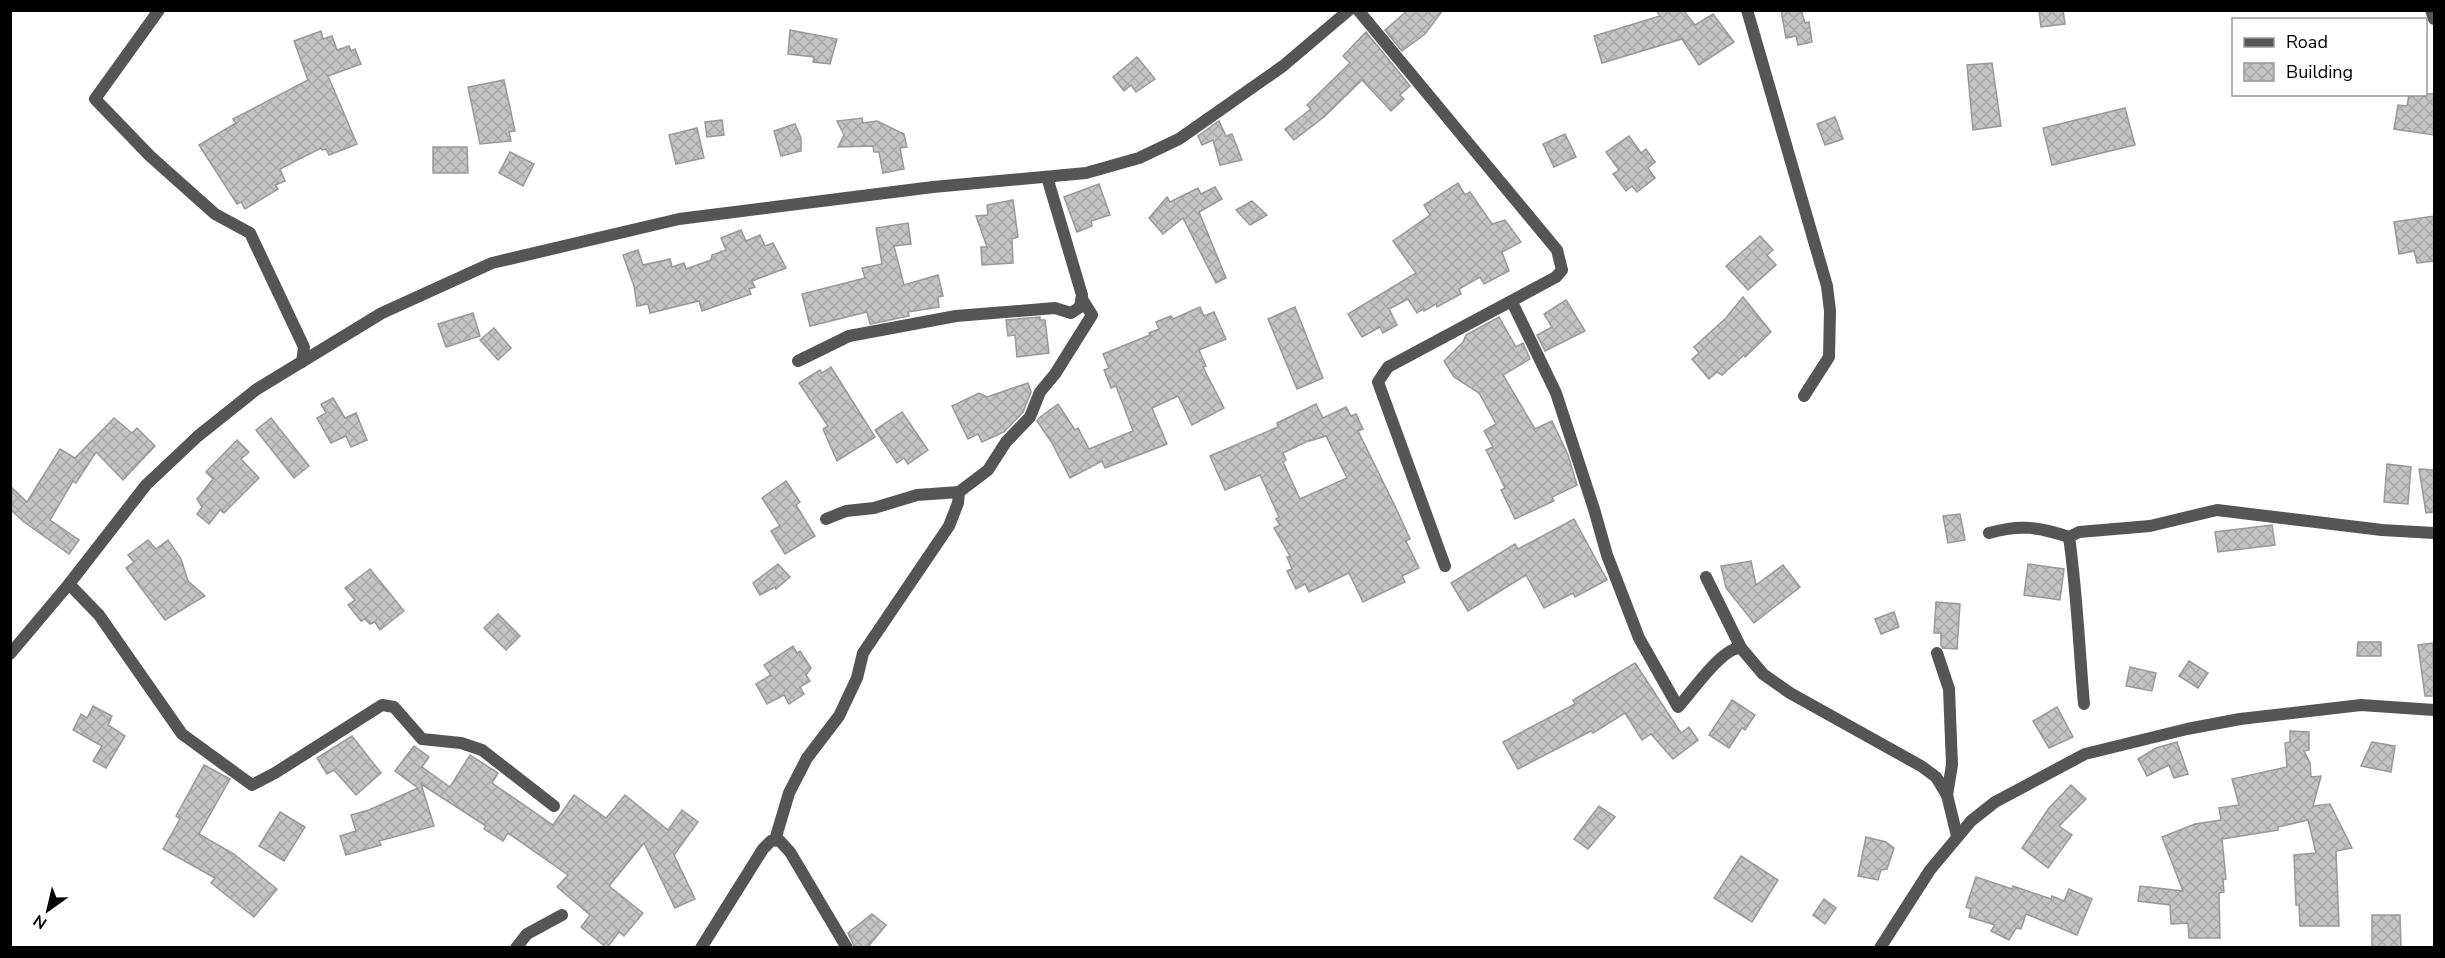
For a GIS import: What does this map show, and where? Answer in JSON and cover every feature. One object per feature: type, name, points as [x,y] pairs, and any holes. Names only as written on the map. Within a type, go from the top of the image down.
[{"type":"street","points":[[159,10],[94,99],[150,156],[215,214],[250,233],[304,347],[302,362]]},
{"type":"street","points":[[10,654],[69,584],[146,485],[198,436],[257,389],[382,313],[492,263],[679,219],[817,201],[1086,173],[1139,158],[1179,139],[1283,66],[1349,10]]},
{"type":"street","points":[[1358,10],[1557,249],[1562,270],[1556,277],[1512,302],[1388,367],[1378,382],[1444,566]]},
{"type":"street","points":[[1747,10],[1827,286],[1830,311],[1829,357],[1804,396]]},
{"type":"street","points":[[2432,10],[2434,19]]},
{"type":"street","points":[[826,519],[846,511],[874,508],[917,495],[959,492],[988,470],[1006,441],[1030,417],[1040,393],[1055,374],[1092,315],[1082,298],[1047,177]]},
{"type":"street","points":[[798,361],[849,336],[956,316],[1055,308],[1071,313],[1080,307],[1082,298]]},
{"type":"street","points":[[1512,302],[1556,393],[1607,555],[1640,638],[1678,707],[1694,690],[1712,664],[1735,647],[1742,648]]},
{"type":"street","points":[[775,840],[789,793],[807,758],[839,716],[857,678],[863,653],[949,526],[958,503],[959,492]]},
{"type":"street","points":[[1989,533],[2009,527],[2039,527],[2069,537],[2079,532],[2150,526],[2217,510],[2382,530],[2434,533]]},
{"type":"street","points":[[2069,537],[2077,591],[2077,630],[2084,704]]},
{"type":"street","points":[[1706,577],[1742,648],[1763,674],[1781,687],[1921,766],[1936,777],[1947,795],[1958,836]]},
{"type":"street","points":[[69,584],[99,615],[182,734],[252,786],[275,774],[382,705],[394,707],[422,740],[461,744],[482,750],[554,806]]},
{"type":"street","points":[[1937,653],[1949,689],[1952,765],[1947,795]]},
{"type":"street","points":[[1880,948],[1930,870],[1971,821],[1995,802],[2085,754],[2187,729],[2240,719],[2361,705],[2434,710]]},
{"type":"street","points":[[700,948],[763,849],[775,840],[785,843],[847,948]]},
{"type":"street","points":[[516,948],[527,934],[562,915]]},
{"type":"building","points":[[1408,10],[1443,10],[1425,34],[1402,51],[1385,30]]},
{"type":"building","points":[[1656,10],[1683,10],[1695,25],[1713,14],[1734,42],[1699,65],[1682,39],[1602,63],[1594,36],[1660,16]]},
{"type":"building","points":[[1781,10],[1801,10],[1805,23],[1809,22],[1812,42],[1798,45],[1796,36],[1786,38]]},
{"type":"building","points":[[2039,10],[2063,10],[2065,24],[2041,27]]},
{"type":"building","points":[[790,30],[837,39],[830,64],[813,62],[814,57],[788,54]]},
{"type":"building","points":[[321,31],[323,39],[332,36],[337,50],[349,46],[351,51],[355,49],[361,64],[328,76],[357,144],[329,155],[326,149],[321,148],[280,169],[285,181],[275,185],[278,189],[245,209],[241,202],[237,204],[199,145],[236,123],[233,119],[308,80],[294,41]]},
{"type":"building","points":[[1366,32],[1410,86],[1400,95],[1404,99],[1391,111],[1362,80],[1324,117],[1294,140],[1285,129],[1311,109],[1307,105],[1350,63],[1343,56]]},
{"type":"building","points":[[1137,57],[1155,79],[1136,92],[1131,85],[1124,91],[1113,77]]},
{"type":"building","points":[[1992,63],[2001,126],[1973,130],[1967,65]]},
{"type":"building","points":[[504,80],[515,131],[509,132],[511,141],[480,144],[468,87]]},
{"type":"building","points":[[2434,94],[2434,135],[2394,129],[2398,105],[2407,106],[2409,96]]},
{"type":"building","points":[[2125,108],[2135,145],[2052,165],[2043,128]]},
{"type":"building","points":[[1835,117],[1843,139],[1825,145],[1817,124]]},
{"type":"building","points":[[862,118],[863,123],[877,121],[904,134],[907,147],[900,148],[904,169],[883,173],[879,152],[874,152],[873,146],[838,147],[844,135],[837,121]]},
{"type":"building","points":[[722,120],[724,135],[707,137],[705,122]]},
{"type":"building","points":[[1219,121],[1226,136],[1232,134],[1242,160],[1220,165],[1213,140],[1202,145],[1198,136]]},
{"type":"building","points":[[795,124],[801,138],[801,151],[781,156],[774,131]]},
{"type":"building","points":[[697,128],[704,158],[676,164],[669,135]]},
{"type":"building","points":[[1565,134],[1576,157],[1554,167],[1543,144]]},
{"type":"building","points":[[1629,136],[1641,153],[1646,149],[1655,162],[1648,168],[1655,178],[1637,192],[1632,186],[1626,191],[1613,174],[1619,170],[1606,152]]},
{"type":"building","points":[[433,147],[467,147],[468,173],[433,173]]},
{"type":"building","points":[[510,152],[534,164],[523,186],[499,173]]},
{"type":"building","points":[[1458,183],[1465,195],[1470,192],[1492,224],[1505,220],[1521,242],[1502,252],[1509,271],[1484,284],[1480,277],[1459,289],[1461,294],[1437,307],[1436,304],[1417,313],[1408,299],[1389,309],[1397,325],[1383,333],[1380,327],[1362,337],[1348,314],[1416,273],[1393,241],[1430,215],[1424,205]]},
{"type":"building","points":[[1099,184],[1110,215],[1091,221],[1092,226],[1077,232],[1064,197]]},
{"type":"building","points":[[1215,187],[1222,199],[1199,212],[1226,278],[1216,283],[1183,218],[1163,234],[1149,218],[1167,197],[1170,202],[1198,188],[1201,194]]},
{"type":"building","points":[[1013,200],[1018,237],[1012,239],[1013,263],[982,265],[981,247],[987,247],[976,216],[988,215],[987,205]]},
{"type":"building","points":[[1252,201],[1267,215],[1250,225],[1236,210]]},
{"type":"building","points":[[2434,216],[2434,261],[2417,263],[2414,251],[2399,254],[2394,222]]},
{"type":"building","points":[[908,223],[911,244],[894,246],[904,285],[938,275],[943,296],[938,297],[939,307],[908,312],[909,316],[870,324],[867,312],[810,326],[802,294],[865,278],[862,268],[882,264],[876,228]]},
{"type":"building","points":[[741,230],[746,241],[760,235],[765,246],[773,243],[786,268],[752,281],[755,287],[749,289],[751,294],[702,311],[699,301],[650,313],[648,304],[637,306],[634,286],[623,255],[638,250],[643,265],[670,259],[672,267],[684,263],[686,269],[711,260],[712,255],[726,250],[721,238]]},
{"type":"building","points":[[1760,236],[1773,250],[1767,255],[1776,265],[1748,290],[1726,266]]},
{"type":"building","points":[[1743,297],[1771,332],[1722,375],[1717,372],[1709,379],[1692,359],[1699,353],[1694,347],[1726,318]]},
{"type":"building","points":[[1566,300],[1585,331],[1545,351],[1537,335],[1552,327],[1544,314]]},
{"type":"building","points":[[1200,307],[1204,316],[1214,312],[1226,339],[1199,350],[1206,366],[1203,367],[1224,408],[1192,425],[1178,396],[1152,408],[1167,444],[1105,468],[1102,461],[1070,478],[1052,443],[1037,421],[1039,418],[1058,404],[1075,430],[1078,428],[1089,449],[1133,431],[1116,386],[1111,388],[1104,370],[1109,368],[1103,354],[1150,335],[1149,333],[1159,329],[1156,322],[1171,316],[1173,319]]},
{"type":"building","points":[[1295,307],[1323,378],[1297,389],[1268,319]]},
{"type":"building","points":[[473,313],[480,336],[446,347],[438,324]]},
{"type":"building","points":[[1040,317],[1040,320],[1045,320],[1049,353],[1017,357],[1015,335],[1008,336],[1006,320]]},
{"type":"building","points":[[1499,317],[1516,347],[1523,343],[1530,359],[1503,375],[1535,429],[1552,421],[1568,455],[1577,485],[1552,497],[1554,501],[1515,519],[1501,490],[1505,488],[1486,450],[1493,447],[1484,431],[1496,424],[1479,393],[1454,377],[1444,361],[1463,342],[1466,335]]},
{"type":"building","points":[[494,328],[511,348],[498,360],[480,340]]},
{"type":"building","points":[[831,367],[875,437],[837,461],[823,429],[828,426],[799,383],[820,370],[822,373]]},
{"type":"building","points":[[1028,383],[1031,392],[1023,412],[1004,432],[982,442],[978,434],[968,439],[952,406],[979,393],[987,397]]},
{"type":"building","points":[[333,398],[345,418],[356,413],[367,440],[351,447],[346,436],[331,443],[317,418],[326,413],[321,404]]},
{"type":"building","points":[[1316,404],[1323,418],[1346,407],[1351,416],[1356,414],[1363,429],[1358,431],[1410,539],[1406,541],[1419,568],[1402,576],[1405,582],[1363,602],[1349,573],[1309,592],[1305,584],[1296,589],[1287,571],[1292,569],[1287,557],[1290,556],[1274,528],[1280,525],[1276,519],[1279,517],[1260,475],[1225,490],[1210,456],[1278,427],[1277,423]],"holes":[[[1326,436],[1347,478],[1300,499],[1283,462],[1286,460],[1283,453],[1310,440]]]},
{"type":"building","points":[[902,412],[928,450],[908,464],[904,458],[897,463],[875,430]]},
{"type":"building","points":[[114,418],[132,433],[137,428],[155,446],[123,480],[96,452],[76,483],[73,481],[50,520],[79,540],[69,554],[24,522],[10,509],[10,486],[27,502],[60,449],[75,458]]},
{"type":"building","points":[[271,418],[309,466],[294,478],[256,430]]},
{"type":"building","points":[[237,440],[249,452],[241,459],[259,478],[224,513],[220,510],[209,524],[197,514],[202,507],[197,499],[213,479],[206,472]]},
{"type":"building","points":[[2387,464],[2411,467],[2408,504],[2384,502]]},
{"type":"building","points":[[2419,469],[2434,470],[2434,512],[2426,513]]},
{"type":"building","points":[[786,481],[800,502],[796,505],[815,536],[785,554],[771,531],[780,526],[762,498]]},
{"type":"building","points":[[1960,514],[1965,540],[1948,543],[1943,516]]},
{"type":"building","points":[[1574,519],[1607,580],[1575,597],[1573,593],[1544,608],[1526,575],[1468,611],[1451,583],[1515,544],[1518,549]]},
{"type":"building","points":[[2272,525],[2275,545],[2218,552],[2215,532]]},
{"type":"building","points":[[148,540],[156,549],[168,540],[181,559],[188,581],[205,596],[165,620],[126,568],[134,562],[128,555]]},
{"type":"building","points":[[1751,561],[1756,585],[1783,565],[1800,587],[1754,623],[1726,588],[1721,566]]},
{"type":"building","points":[[778,564],[790,577],[776,589],[775,587],[760,595],[753,583]]},
{"type":"building","points":[[2028,564],[2064,569],[2060,600],[2024,595]]},
{"type":"building","points":[[370,569],[404,611],[380,630],[375,622],[370,624],[365,619],[361,621],[348,605],[355,600],[345,588]]},
{"type":"building","points":[[1936,602],[1960,604],[1957,649],[1943,648],[1941,633],[1934,633]]},
{"type":"building","points":[[1894,612],[1899,627],[1881,634],[1875,619]]},
{"type":"building","points":[[498,614],[520,636],[506,650],[484,628]]},
{"type":"building","points":[[2358,642],[2381,642],[2381,656],[2357,656]]},
{"type":"building","points":[[2433,643],[2434,696],[2425,696],[2418,645]]},
{"type":"building","points":[[793,646],[797,653],[800,651],[811,668],[806,675],[810,681],[800,687],[804,694],[789,704],[784,695],[767,704],[756,684],[771,675],[764,665]]},
{"type":"building","points":[[2189,661],[2208,673],[2198,688],[2179,676]]},
{"type":"building","points":[[1635,663],[1681,733],[1689,727],[1698,740],[1673,759],[1651,734],[1642,740],[1625,713],[1593,733],[1591,731],[1518,769],[1503,742],[1575,704],[1573,700]]},
{"type":"building","points":[[2130,667],[2156,673],[2152,691],[2126,686]]},
{"type":"building","points":[[1732,700],[1755,715],[1745,730],[1742,728],[1729,748],[1709,735]]},
{"type":"building","points":[[93,706],[112,716],[108,725],[125,736],[106,768],[93,761],[102,746],[73,730],[81,714],[87,718]]},
{"type":"building","points":[[2057,707],[2073,737],[2049,748],[2033,721]]},
{"type":"building","points":[[2290,731],[2309,732],[2309,750],[2304,751],[2310,763],[2311,777],[2321,776],[2313,806],[2330,804],[2352,848],[2336,851],[2339,926],[2300,926],[2299,905],[2296,905],[2294,855],[2316,853],[2308,820],[2278,827],[2278,830],[2222,839],[2226,879],[2223,880],[2224,892],[2219,893],[2220,938],[2189,938],[2188,923],[2171,924],[2170,905],[2138,901],[2140,886],[2183,891],[2162,837],[2195,824],[2221,820],[2219,808],[2239,805],[2232,779],[2287,767],[2285,743],[2290,742]]},
{"type":"building","points":[[352,736],[381,773],[356,795],[334,770],[327,774],[317,758]]},
{"type":"building","points":[[2177,742],[2188,774],[2174,778],[2169,765],[2147,776],[2138,759],[2156,748]]},
{"type":"building","points":[[2372,742],[2395,746],[2391,772],[2361,766]]},
{"type":"building","points":[[414,746],[429,757],[422,767],[450,787],[470,755],[498,773],[492,783],[553,825],[574,795],[606,818],[625,795],[668,830],[682,810],[698,822],[674,855],[695,899],[675,908],[644,843],[609,886],[643,913],[624,936],[619,932],[607,948],[581,927],[590,915],[557,887],[568,875],[508,833],[503,841],[484,829],[486,826],[421,784],[434,826],[379,841],[381,845],[346,855],[340,836],[356,831],[351,815],[369,810],[418,788],[395,771]]},
{"type":"building","points":[[204,765],[230,779],[199,834],[234,854],[277,889],[254,917],[211,883],[215,878],[163,849],[180,819],[176,816]]},
{"type":"building","points":[[2071,785],[2086,799],[2059,826],[2072,835],[2048,868],[2022,848],[2049,808]]},
{"type":"building","points":[[1599,806],[1615,817],[1588,849],[1574,839]]},
{"type":"building","points":[[280,812],[305,827],[284,861],[259,846]]},
{"type":"building","points":[[1866,837],[1886,842],[1894,848],[1887,869],[1881,870],[1878,880],[1858,876]]},
{"type":"building","points":[[1741,856],[1778,880],[1752,922],[1714,898]]},
{"type":"building","points":[[1976,877],[2051,899],[2052,896],[2064,901],[2069,889],[2092,899],[2077,935],[2026,914],[2021,929],[2016,928],[2009,940],[1991,931],[1995,925],[1969,917],[1971,909],[1966,907]]},
{"type":"building","points":[[1824,899],[1836,908],[1825,924],[1813,915]]},
{"type":"building","points":[[872,914],[886,925],[867,948],[855,948],[848,933]]},
{"type":"building","points":[[2372,915],[2400,915],[2401,948],[2372,948]]}]
